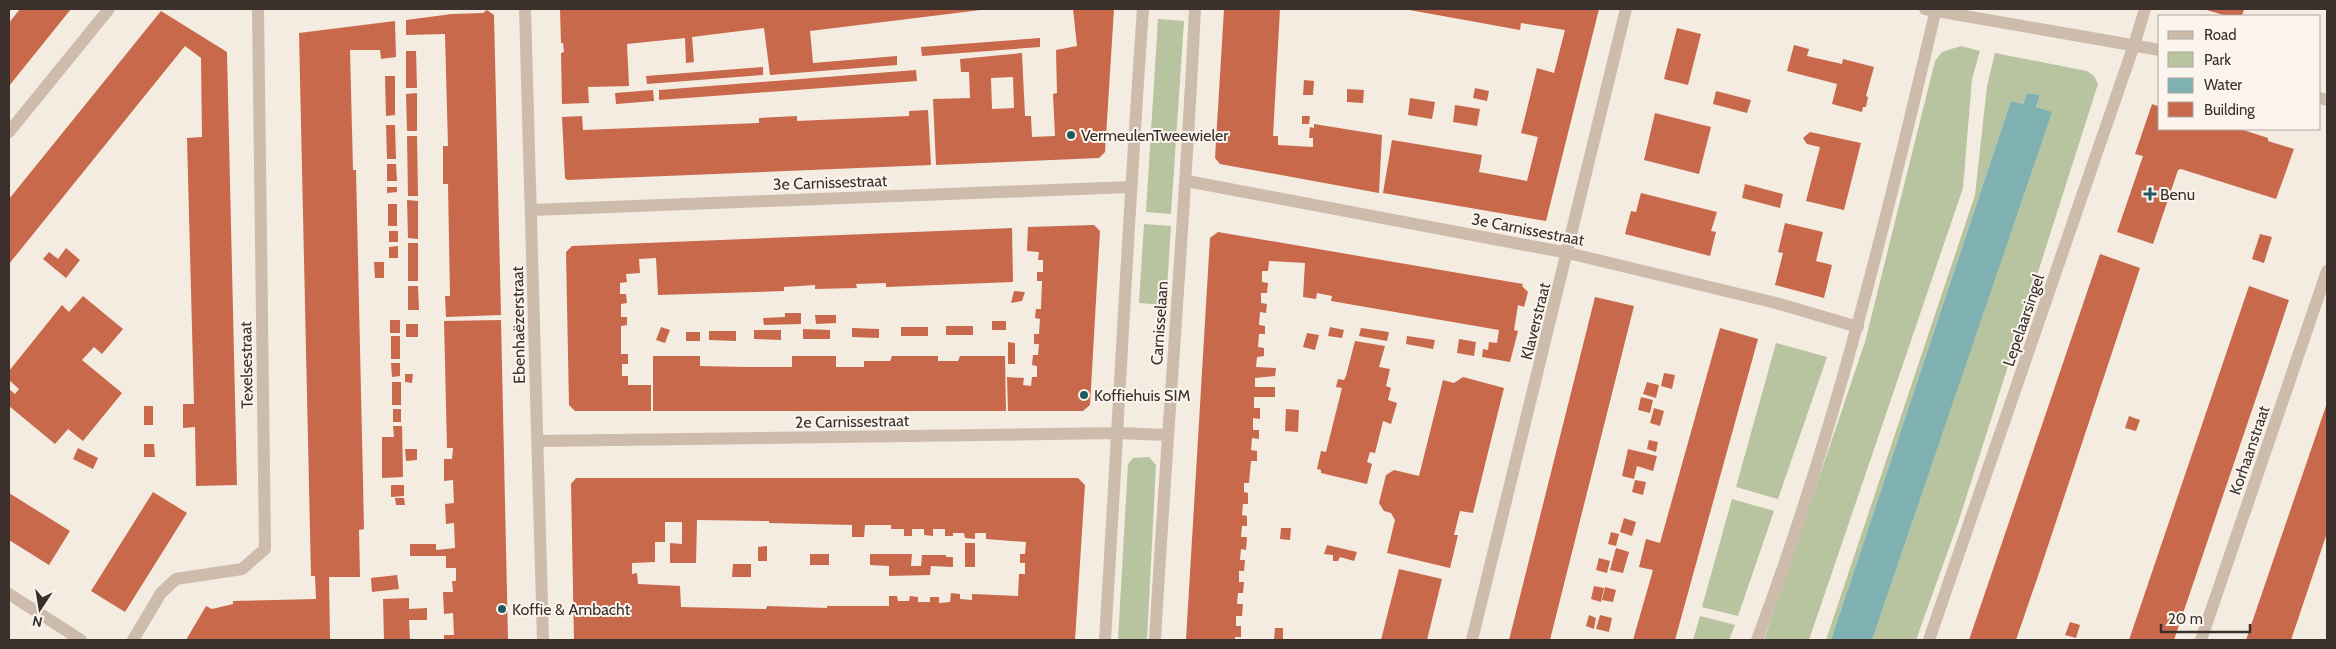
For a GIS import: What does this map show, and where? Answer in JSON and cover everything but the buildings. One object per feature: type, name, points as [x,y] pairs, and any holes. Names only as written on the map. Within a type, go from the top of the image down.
[{"type":"street","points":[[9,132],[109,9]]},
{"type":"street","name":"Texelsestraat","points":[[133,640],[162,593],[176,580],[242,569],[265,549],[258,9]]},
{"type":"street","name":"Ebenhaëzerstraat","points":[[525,9],[543,640]]},
{"type":"street","points":[[1104,640],[1118,433],[1130,187],[1143,9]]},
{"type":"street","name":"Carnisselaan","points":[[1155,640],[1167,435],[1187,180],[1195,9]]},
{"type":"street","name":"Klaverstraat","points":[[1472,640],[1568,253],[1626,9]]},
{"type":"street","points":[[1757,640],[1802,513],[1858,327],[1932,9],[2158,50]]},
{"type":"street","name":"Lepelaarsingel","points":[[1929,640],[2145,9]]},
{"type":"street","name":"3e Carnissestraat","points":[[1187,180],[1568,253],[1776,303],[1858,327]]},
{"type":"street","name":"3e Carnissestraat","points":[[532,210],[1130,187]]},
{"type":"street","name":"Korhaanstraat","points":[[2201,640],[2327,271]]},
{"type":"street","name":"2e Carnissestraat","points":[[538,442],[1118,433],[1167,435]]},
{"type":"street","points":[[9,594],[81,640]]},
{"type":"green space","points":[[1158,19],[1184,21],[1171,214],[1146,212]]},
{"type":"green space","points":[[1961,46],[1980,51],[1972,79],[1963,188],[1809,640],[1764,640],[1865,342],[1935,61],[1942,52]]},
{"type":"green space","points":[[1995,53],[2087,71],[2094,76],[2098,84],[1958,523],[1916,640],[1872,640],[2051,112],[2036,107],[2040,95],[2027,93],[2023,104],[2011,101],[1831,640],[1826,640],[1975,195],[1987,86]]},
{"type":"green space","points":[[1144,224],[1171,226],[1166,305],[1139,303]]},
{"type":"green space","points":[[1776,343],[1827,357],[1778,499],[1736,487]]},
{"type":"green space","points":[[1149,457],[1156,465],[1147,640],[1118,640],[1128,464],[1133,458]]},
{"type":"green space","points":[[1732,499],[1774,511],[1738,616],[1702,607]]},
{"type":"green space","points":[[1700,616],[1735,625],[1729,640],[1693,640]]},
{"type":"water","points":[[2027,93],[2040,95],[2036,107],[2052,112],[1872,640],[1831,640],[2011,101],[2023,104]]},
{"type":"place","name":"VermeulenTweewieler","points":[[1071,135]]},
{"type":"place","name":"Benu","points":[[2150,194]]},
{"type":"place","name":"Koffiehuis SIM","points":[[1084,395]]},
{"type":"place","name":"Koffie & Ambacht","points":[[502,609]]}]
